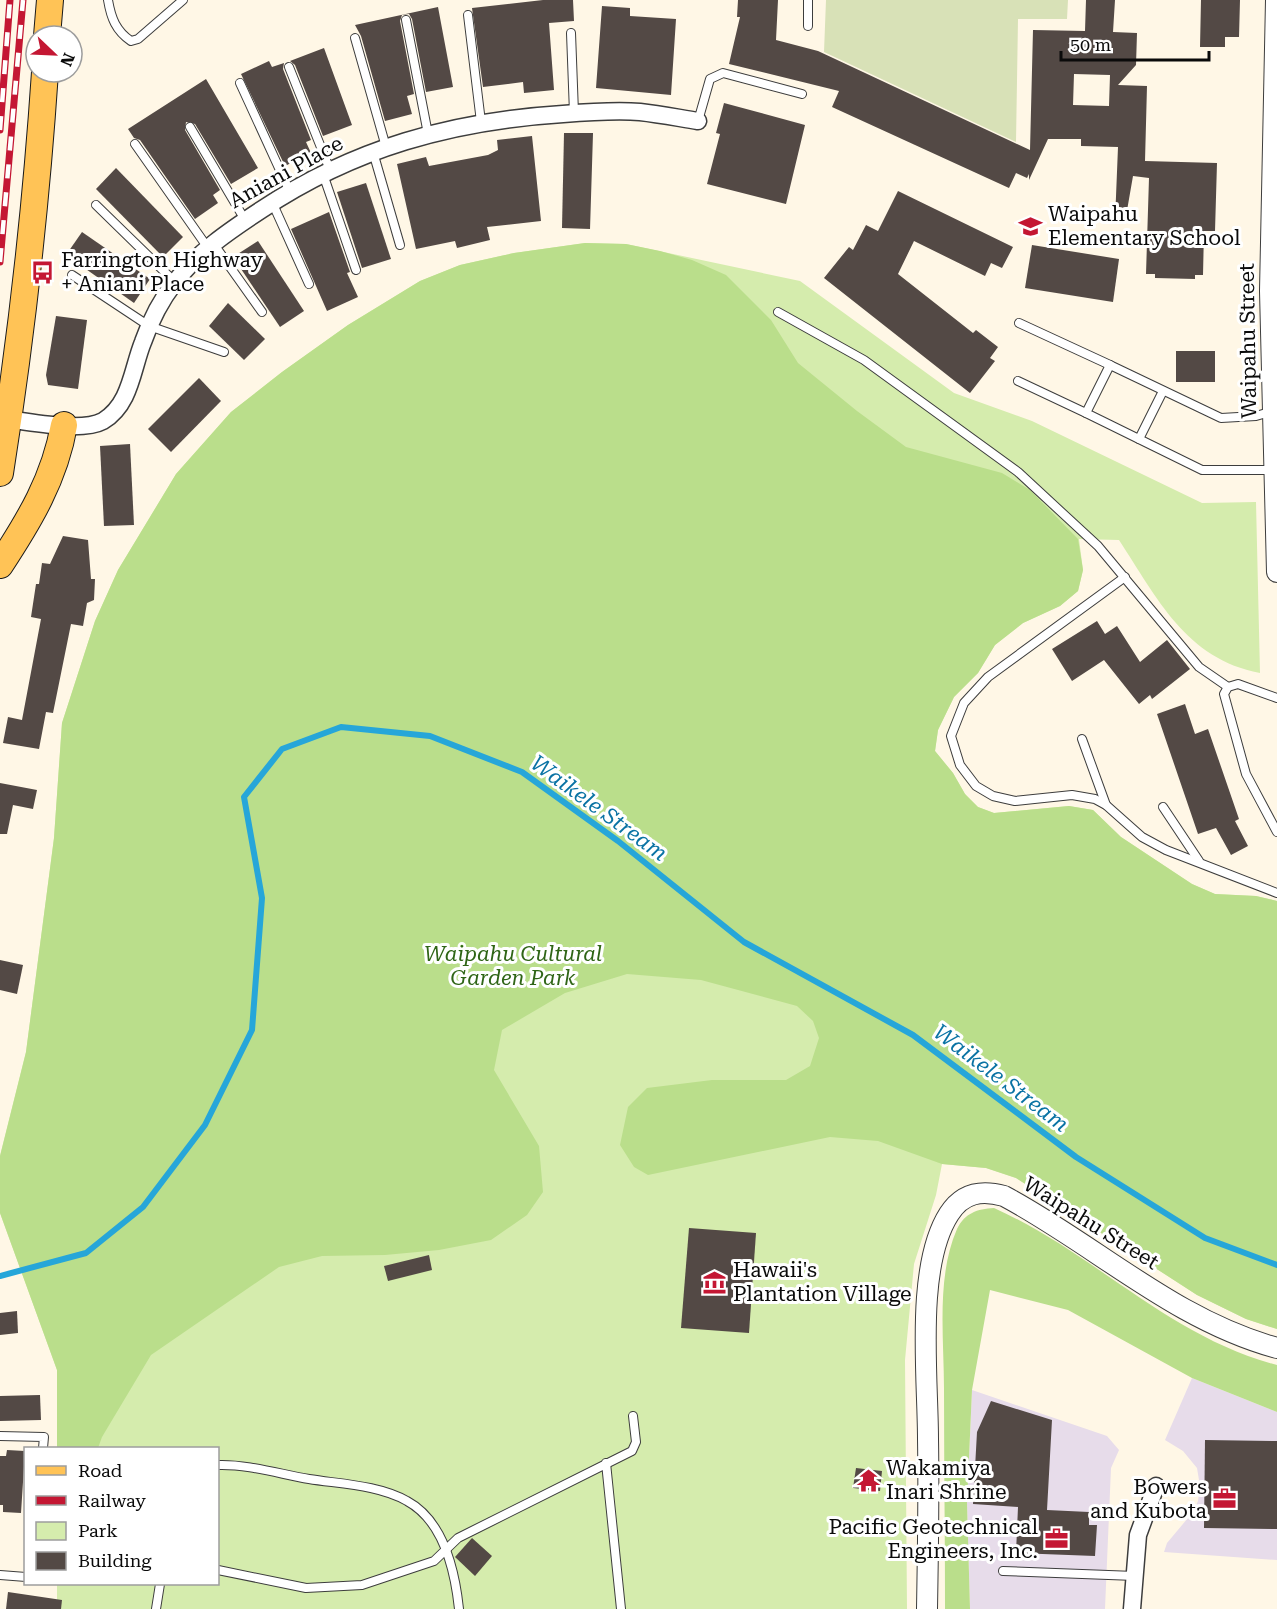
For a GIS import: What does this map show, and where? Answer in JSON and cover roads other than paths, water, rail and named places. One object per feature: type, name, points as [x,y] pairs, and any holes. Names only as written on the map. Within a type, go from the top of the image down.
[{"type":"main road","points":[[48,24],[50,0]]},
{"type":"main road","points":[[0,473],[4,419],[38,182],[44,84]]},
{"type":"main road","points":[[0,565],[30,520],[54,468],[64,425]]},
{"type":"street","name":"Waipahu Street","points":[[1275,0],[1274,470],[1277,572]]},
{"type":"street","name":"Aniani Place","points":[[4,419],[64,425],[101,422],[112,414],[124,400],[149,326],[175,282],[210,245],[272,202],[326,172],[379,149],[428,134],[481,122],[574,113],[639,112],[698,121]]},
{"type":"street","name":"Waipahu Street","points":[[927,1609],[927,1283],[941,1230],[949,1213],[960,1202],[973,1193],[987,1192],[1004,1196],[1097,1252],[1188,1312],[1232,1333],[1277,1348]]},
{"type":"street","points":[[1132,1609],[1138,1535],[1156,1486]]},
{"type":"lane","points":[[108,0],[110,16],[120,34],[131,41],[138,39],[183,0]]},
{"type":"lane","points":[[808,0],[808,26]]},
{"type":"lane","points":[[468,15],[481,122]]},
{"type":"lane","points":[[406,20],[428,134]]},
{"type":"lane","points":[[571,33],[574,113]]},
{"type":"lane","points":[[355,38],[400,245]]},
{"type":"lane","points":[[289,67],[326,172],[356,270]]},
{"type":"lane","points":[[698,121],[710,79],[723,73],[802,94]]},
{"type":"lane","points":[[240,84],[290,192]]},
{"type":"lane","points":[[190,127],[245,220]]},
{"type":"lane","points":[[135,144],[262,312]]},
{"type":"lane","points":[[272,202],[309,284]]},
{"type":"lane","points":[[96,204],[175,282]]},
{"type":"lane","points":[[72,275],[149,326],[224,352]]},
{"type":"lane","points":[[778,312],[864,360],[1018,472],[1090,537],[1199,667],[1228,687]]},
{"type":"lane","points":[[1019,323],[1221,418],[1256,416],[1275,410]]},
{"type":"lane","points":[[1086,412],[1110,365]]},
{"type":"lane","points":[[1018,381],[1202,470],[1274,470]]},
{"type":"lane","points":[[1139,439],[1163,391]]},
{"type":"lane","points":[[1125,577],[988,677],[964,704],[951,736],[960,765],[976,786],[993,796],[1015,801],[1072,795],[1106,805],[1142,837],[1166,850],[1277,893]]},
{"type":"lane","points":[[1277,698],[1238,684],[1228,687],[1224,694],[1246,774],[1277,832]]},
{"type":"lane","points":[[1082,739],[1106,805]]},
{"type":"lane","points":[[1163,807],[1199,861]]},
{"type":"lane","points":[[219,1570],[306,1588],[338,1588],[362,1585],[434,1561],[446,1548],[468,1533],[632,1451],[636,1442],[633,1416]]},
{"type":"lane","points":[[0,1436],[44,1437],[43,1447]]},
{"type":"lane","points":[[606,1463],[621,1609]]},
{"type":"lane","points":[[219,1465],[380,1490],[408,1501],[420,1511],[446,1548],[455,1574],[459,1609]]},
{"type":"lane","points":[[1003,1570],[1135,1576]]},
{"type":"lane","points":[[0,1575],[24,1577]]},
{"type":"lane","points":[[156,1609],[160,1585]]},
{"type":"waterway","name":"Waikele Stream","points":[[0,1276],[86,1253],[143,1207],[205,1125],[252,1030],[262,898],[244,797],[282,749],[341,727],[430,736],[522,772],[618,841],[744,942],[913,1035],[1076,1157],[1205,1238],[1277,1265]]},
{"type":"railway","points":[[0,130],[10,0]]},
{"type":"railway","points":[[0,262],[23,0]]},
{"type":"place","name":"Waipahu Elementary School","points":[[1030,226]]},
{"type":"place","name":"Farrington Highway + Aniani Place","points":[[43,272]]},
{"type":"place","name":"Hawaii's Plantation Village","points":[[715,1282]]},
{"type":"place","name":"Wakamiya Inari Shrine","points":[[868,1480]]},
{"type":"place","name":"Bowers and Kubota","points":[[1225,1499]]},
{"type":"place","name":"Pacific Geotechnical Engineers, Inc.","points":[[1056,1539]]},
{"type":"park label","name":"Waipahu Cultural Garden Park","points":[[513,966]]}]
